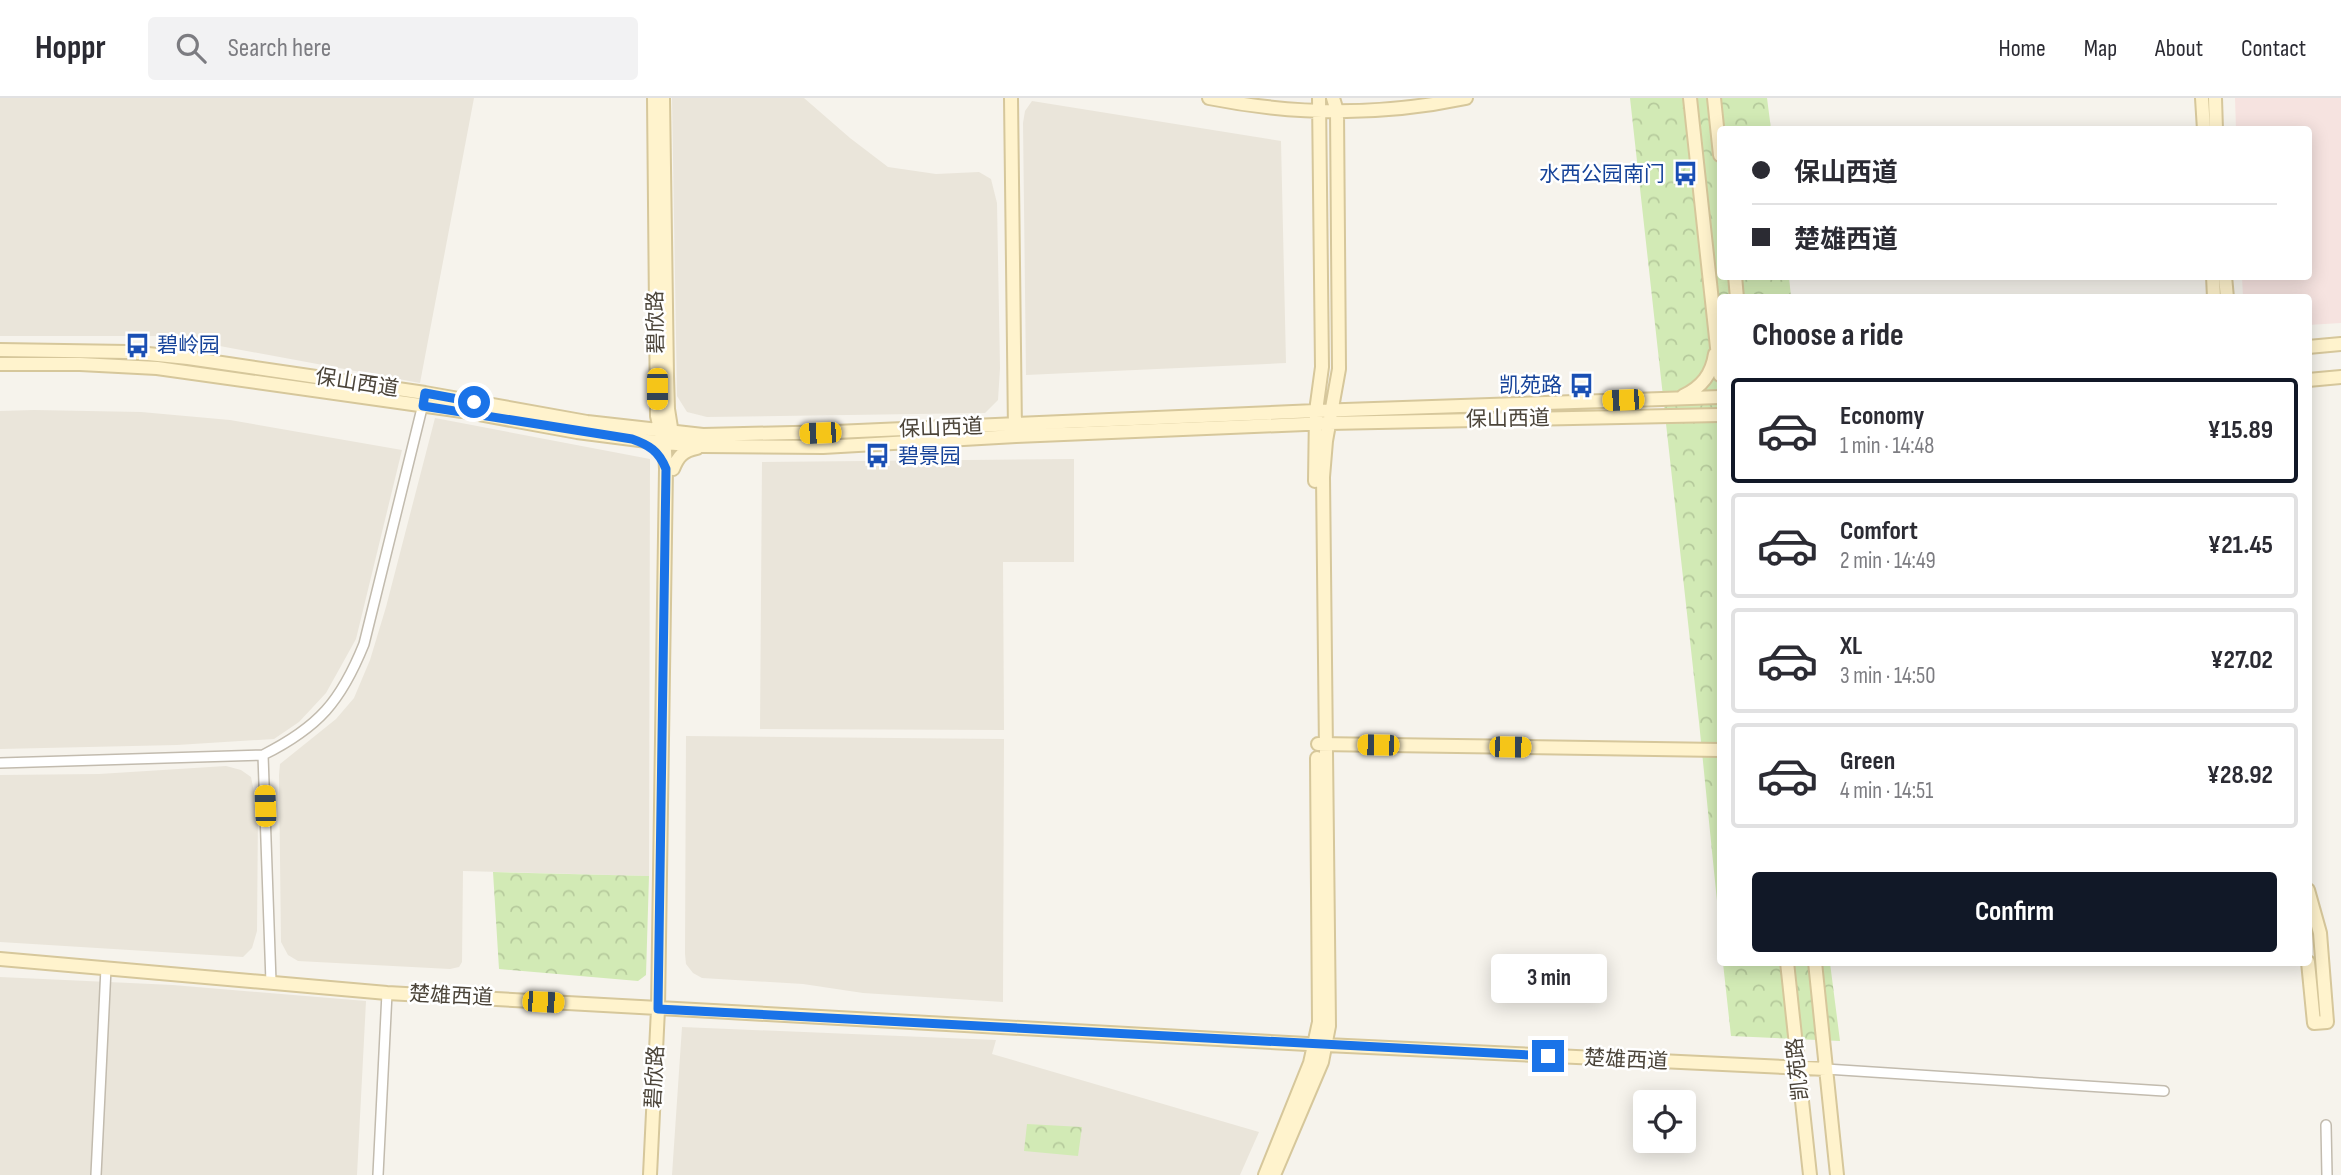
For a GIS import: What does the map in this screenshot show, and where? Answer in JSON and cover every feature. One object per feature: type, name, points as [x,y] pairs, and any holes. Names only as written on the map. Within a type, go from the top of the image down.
[{"type":"street","name":"碧欣路","points":[[654,98],[657,416],[668,448]]},
{"type":"street","name":"碧欣路","points":[[657,1175],[662,1009],[668,448],[663,98]]},
{"type":"street","points":[[1012,98],[1015,430]]},
{"type":"street","points":[[1209,98],[1279,109],[1335,104],[1402,108],[1466,98]]},
{"type":"street","points":[[1676,398],[1695,390],[1704,381],[1712,369],[1717,344],[1690,98]]},
{"type":"street","points":[[1714,98],[1717,126]]},
{"type":"street","points":[[2202,98],[2204,126]]},
{"type":"street","points":[[2214,98],[2216,126]]},
{"type":"street","points":[[1274,1175],[1322,1062],[1319,1022],[1323,477],[1339,369],[1335,104]]},
{"type":"street","points":[[1320,105],[1322,367],[1315,418],[1321,744]]},
{"type":"street","points":[[2312,347],[2341,344]]},
{"type":"street","name":"保山西道","points":[[0,351],[73,350],[160,354],[633,433],[668,448]]},
{"type":"street","name":"保山西道","points":[[0,365],[80,364],[157,368],[424,400]]},
{"type":"street","points":[[2312,380],[2341,377]]},
{"type":"street","name":"保山西道","points":[[703,441],[1315,418],[1717,397]]},
{"type":"street","points":[[1677,416],[1703,409],[1717,399]]},
{"type":"street","points":[[0,764],[263,755],[281,747],[309,727],[334,703],[351,676],[364,644],[424,400]]},
{"type":"street","name":"保山西道","points":[[1330,417],[1717,415]]},
{"type":"street","points":[[633,433],[655,450],[662,460],[668,448],[688,438],[703,441]]},
{"type":"street","points":[[668,448],[676,461],[683,452],[703,441]]},
{"type":"street","points":[[1321,744],[1717,750]]},
{"type":"street","points":[[263,755],[271,982]]},
{"type":"street","points":[[2308,966],[2314,1023],[2327,1022],[2319,933],[2312,906]]},
{"type":"street","name":"楚雄西道","points":[[0,959],[387,993],[1826,1069]]},
{"type":"street","name":"凯苑路","points":[[1787,966],[1810,1175]]},
{"type":"street","name":"凯苑路","points":[[1815,966],[1838,1175]]},
{"type":"street","points":[[96,1175],[106,968]]},
{"type":"street","points":[[378,1175],[387,993]]},
{"type":"street","name":"碧欣路","points":[[650,1175],[662,1009]]},
{"type":"street","points":[[1265,1175],[1310,1063],[1321,1044]]},
{"type":"street","points":[[1826,1069],[2164,1091]]},
{"type":"street","points":[[2326,1125],[2328,1175]]},
{"type":"shaded area","name":"碧岭园","points":[[0,98],[474,98],[420,383],[166,336],[0,336]]},
{"type":"shaded area","name":"碧景园","points":[[672,98],[804,98],[888,167],[936,174],[979,172],[991,179],[997,203],[1000,368],[998,400],[985,413],[707,417],[687,412],[677,396]]},
{"type":"shaded area","points":[[2235,98],[2341,98],[2341,323],[2312,325],[2312,294],[2243,294],[2242,280],[2312,280],[2312,126],[2236,126]]},
{"type":"shaded area","points":[[1032,101],[1281,141],[1286,363],[1026,375],[1023,123],[1025,111]]},
{"type":"shaded area","points":[[0,411],[141,412],[230,420],[402,450],[356,639],[326,693],[299,722],[274,739],[177,745],[0,749]]},
{"type":"shaded area","points":[[435,418],[650,459],[649,876],[463,871],[462,962],[459,967],[450,969],[298,961],[288,955],[281,942],[280,764],[336,719],[354,698],[370,660],[386,607]]},
{"type":"shaded area","points":[[1074,459],[1074,562],[1003,562],[1004,730],[760,729],[762,462]]},
{"type":"shaded area","points":[[686,736],[1004,739],[1003,1002],[863,993],[803,984],[702,978],[693,973],[686,964],[685,954]]},
{"type":"shaded area","points":[[226,766],[241,770],[251,777],[258,812],[257,931],[252,948],[243,957],[0,942],[0,775],[99,774]]},
{"type":"shaded area","points":[[0,977],[173,985],[366,1001],[357,1175],[0,1175]]},
{"type":"shaded area","points":[[682,1027],[996,1040],[992,1054],[1259,1132],[1240,1175],[672,1175]]},
{"type":"green space","points":[[1630,98],[1767,98],[1771,126],[1717,126],[1717,280],[1789,280],[1791,294],[1717,294],[1717,901]]},
{"type":"green space","points":[[493,872],[649,876],[646,975],[638,981],[499,969]]},
{"type":"green space","points":[[1723,966],[1830,966],[1840,1041],[1731,1036]]},
{"type":"green space","points":[[1027,1124],[1082,1127],[1078,1156],[1024,1151]]},
{"type":"place","name":"水西公园南门","points":[[1685,174]]},
{"type":"place","name":"碧岭园","points":[[137,345]]},
{"type":"place","name":"凯苑路","points":[[1582,385]]},
{"type":"place","name":"碧景园","points":[[878,456]]},
{"type":"route","points":[[474,402],[425,393],[423,406],[632,439],[655,450],[666,469],[658,1009],[1548,1056]]}]
